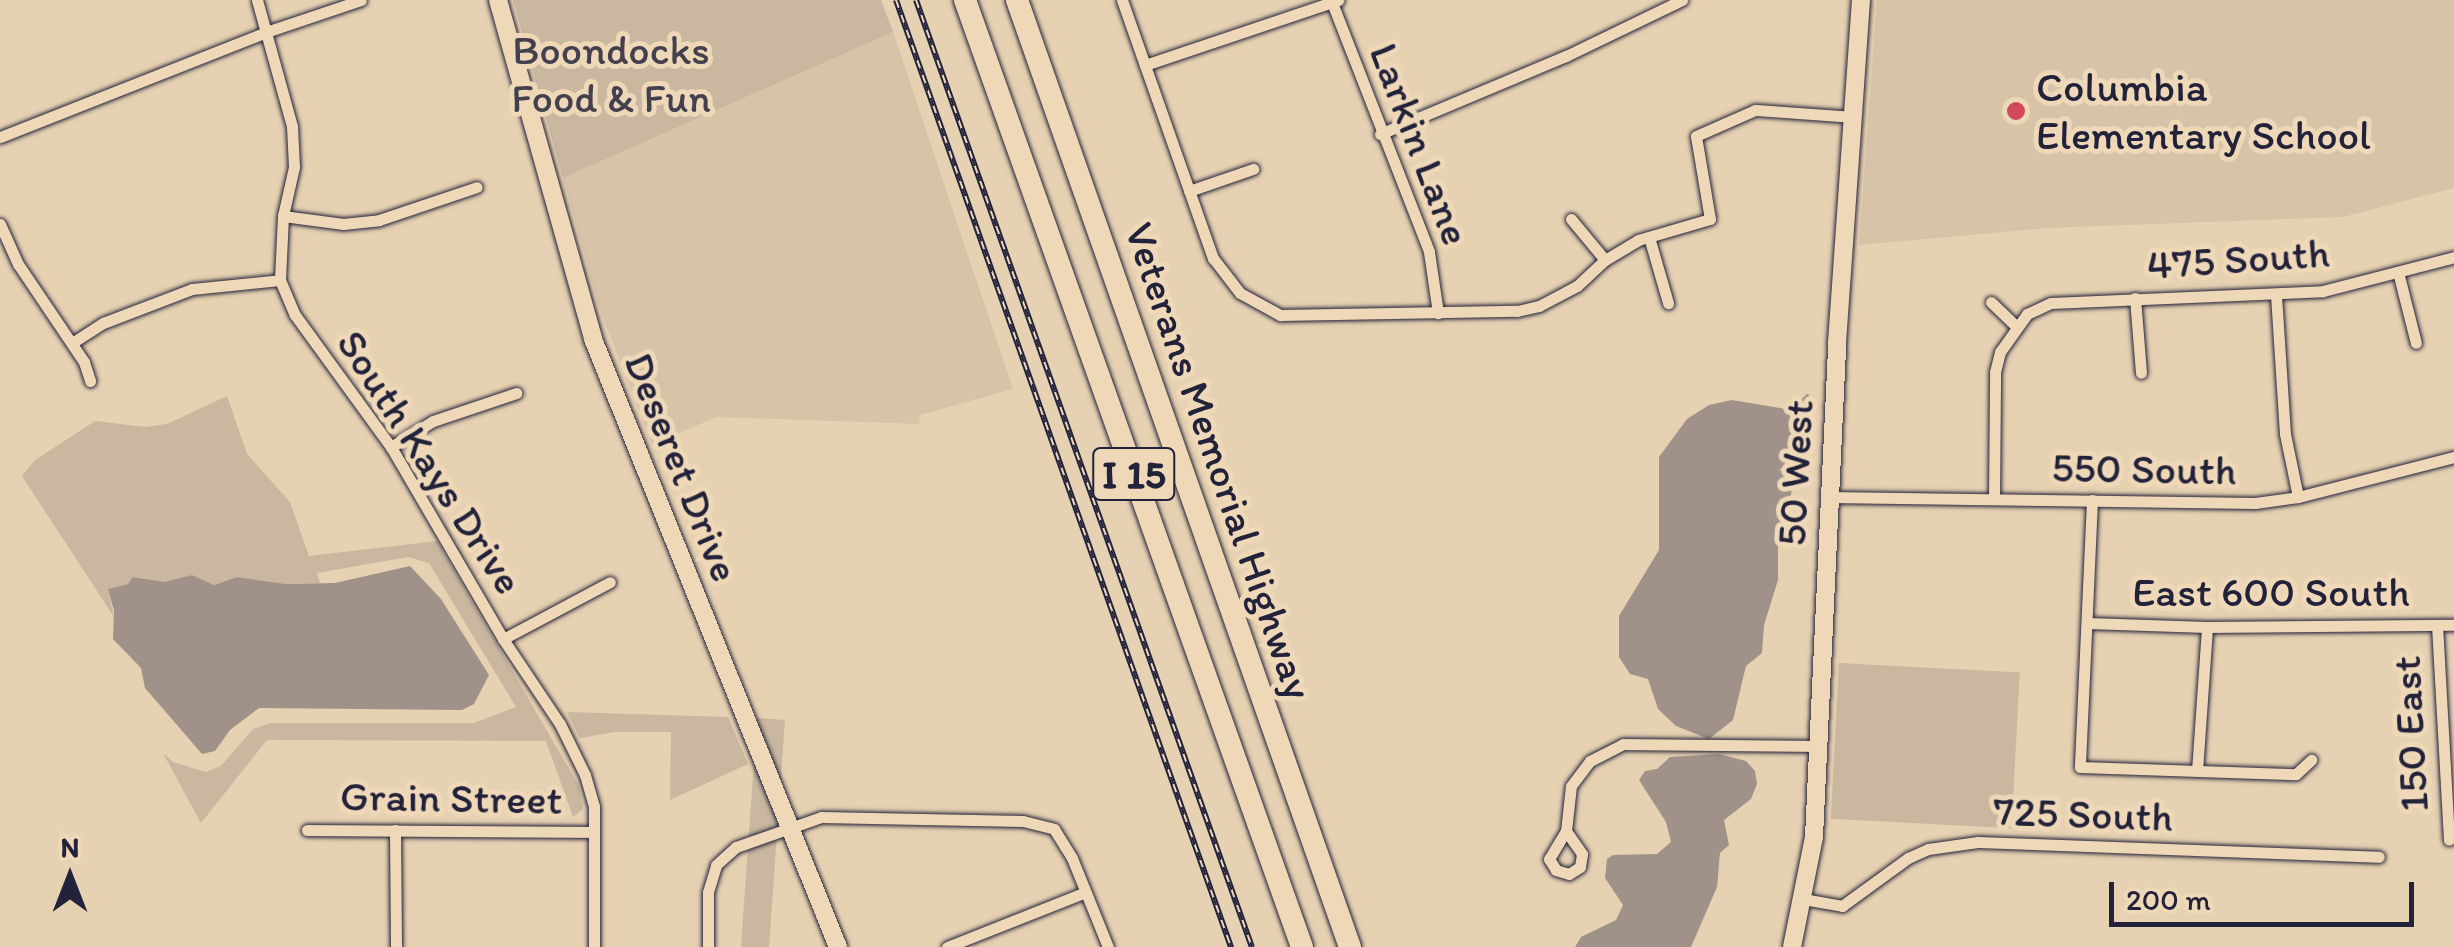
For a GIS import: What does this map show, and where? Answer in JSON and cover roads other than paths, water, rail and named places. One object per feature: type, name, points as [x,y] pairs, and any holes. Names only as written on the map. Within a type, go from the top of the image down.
[{"type":"highway","name":"Veterans Memorial Highway","points":[[965,0],[1302,947]]},
{"type":"highway","name":"Veterans Memorial Highway","points":[[1017,0],[1350,947]]},
{"type":"street","name":"South Kays Drive","points":[[258,0],[292,126],[294,167],[283,216],[280,280],[295,315],[391,447],[503,639],[560,724],[585,776],[594,806],[594,947]]},
{"type":"street","points":[[0,137],[266,32],[361,0]]},
{"type":"street","name":"Deseret Drive","points":[[498,0],[593,339],[838,947]]},
{"type":"street","points":[[1122,0],[1213,258],[1232,285],[1257,306],[1306,317],[1539,306],[1576,286],[1605,260],[1649,237],[1710,220],[1696,136],[1755,110],[1852,117]]},
{"type":"street","points":[[1380,134],[1566,56],[1682,0]]},
{"type":"street","name":"50 West","points":[[1792,947],[1814,836],[1828,497],[1861,0]]},
{"type":"street","points":[[1145,65],[1334,1]]},
{"type":"street","name":"Larkin Lane","points":[[1334,1],[1380,134],[1429,252],[1438,313]]},
{"type":"street","points":[[1189,191],[1253,168]]},
{"type":"street","points":[[283,216],[342,224],[380,220],[476,188]]},
{"type":"street","points":[[1571,219],[1605,260]]},
{"type":"street","points":[[0,224],[18,264],[72,343],[90,382]]},
{"type":"street","points":[[1649,237],[1668,303]]},
{"type":"street","name":"475 South","points":[[2016,325],[2027,314],[2051,303],[2323,291],[2454,257]]},
{"type":"street","points":[[2398,272],[2416,343]]},
{"type":"street","points":[[72,343],[103,323],[192,289],[280,280]]},
{"type":"street","points":[[2276,294],[2284,434],[2298,497]]},
{"type":"street","points":[[2136,298],[2141,374]]},
{"type":"street","points":[[1991,302],[2016,325],[2000,352],[1995,372],[1994,500]]},
{"type":"street","points":[[391,447],[433,421],[516,393]]},
{"type":"street","name":"550 South","points":[[1828,497],[2254,503],[2298,497],[2454,457]]},
{"type":"street","points":[[2092,500],[2080,766],[2296,774],[2310,760]]},
{"type":"street","points":[[503,639],[610,582]]},
{"type":"street","name":"East 600 South","points":[[2087,623],[2207,627],[2454,625]]},
{"type":"street","name":"150 East","points":[[2436,625],[2448,751],[2450,840]]},
{"type":"street","points":[[2198,771],[2207,627]]},
{"type":"street","points":[[1566,831],[1572,786],[1598,755],[1623,744],[1818,746]]},
{"type":"street","points":[[708,947],[708,892],[716,864],[736,846],[822,816],[1023,821],[1054,830],[1086,892],[1108,947]]},
{"type":"street","name":"Grain Street","points":[[308,830],[594,832]]},
{"type":"street","points":[[394,830],[396,947]]},
{"type":"street","name":"725 South","points":[[1803,899],[1842,906],[1908,858],[1928,850],[1978,842],[2379,858]]},
{"type":"street","points":[[948,947],[1086,892]]},
{"type":"waterway","points":[[1792,410],[1807,395]]},
{"type":"railway","points":[[896,0],[1231,947]]},
{"type":"railway","points":[[916,0],[1252,947]]},
{"type":"place","name":"Columbia Elementary School","points":[[2016,111]]},
{"type":"park label","name":"Boondocks Food & Fun","points":[[611,74]]}]
